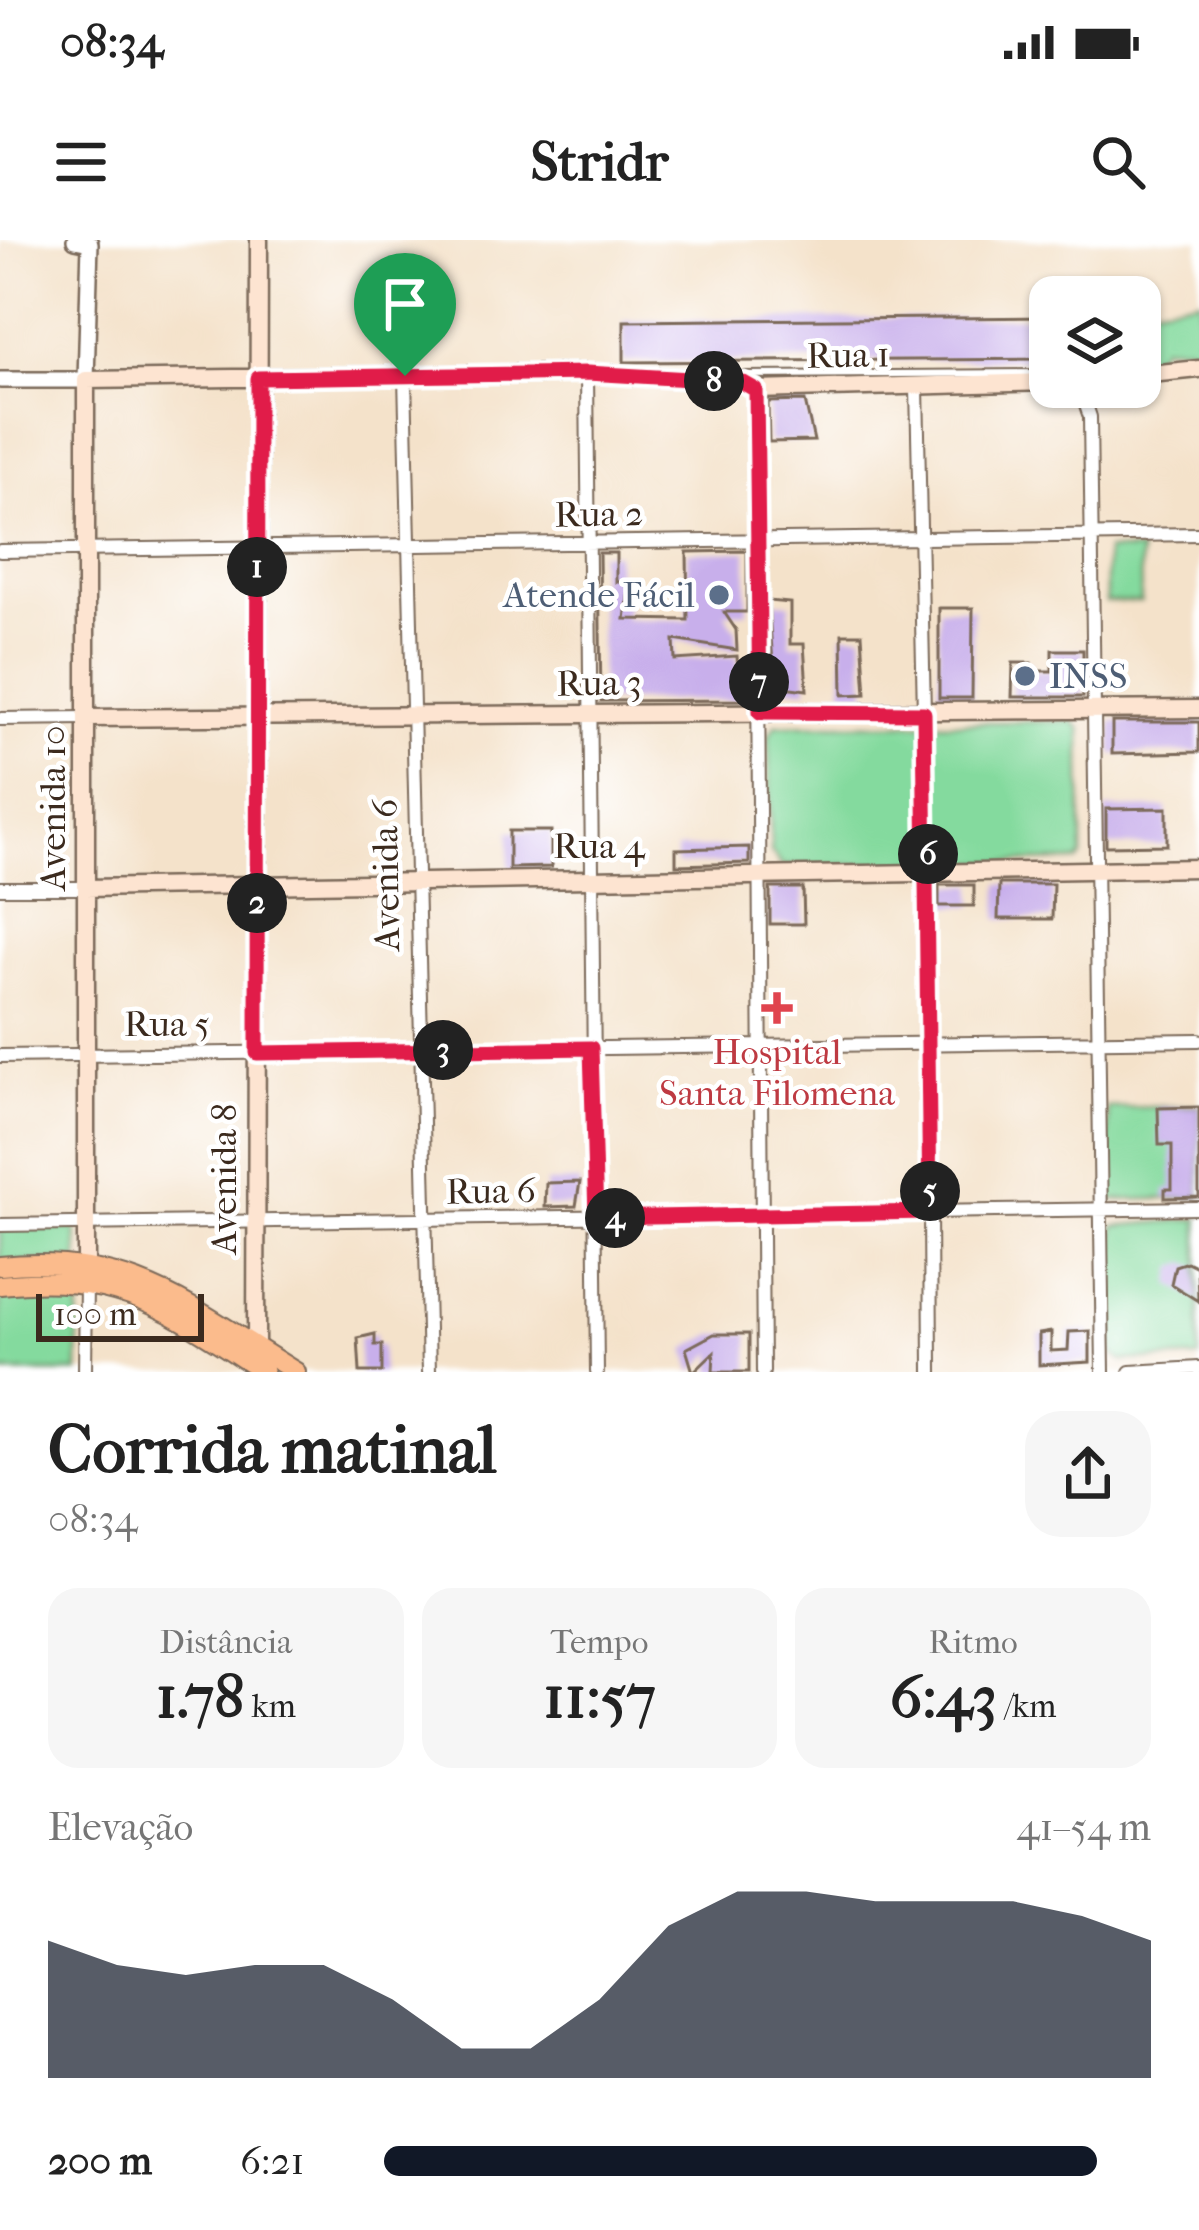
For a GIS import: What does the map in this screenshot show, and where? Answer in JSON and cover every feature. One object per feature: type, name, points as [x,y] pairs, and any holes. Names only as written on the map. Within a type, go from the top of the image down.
[{"type":"main road","name":"Avenida 8","points":[[258,1365],[259,240]]},
{"type":"main road","points":[[1161,373],[1199,369]]},
{"type":"main road","name":"Rua 1","points":[[86,380],[587,373],[742,382],[756,390],[917,388],[1029,379]]},
{"type":"main road","name":"Avenida 10","points":[[86,380],[86,1273]]},
{"type":"main road","name":"Rua 3","points":[[86,718],[1199,710]]},
{"type":"main road","name":"Rua 4","points":[[86,888],[1199,868]]},
{"type":"main road","points":[[0,1267],[53,1261],[86,1273],[155,1286],[258,1365],[296,1372]]},
{"type":"main road","points":[[0,1285],[86,1273]]},
{"type":"street","name":"Avenida 10","points":[[82,242],[86,380]]},
{"type":"street","points":[[587,373],[597,1372]]},
{"type":"street","name":"Avenida 6","points":[[405,376],[429,1372]]},
{"type":"street","name":"Rua 1","points":[[0,380],[86,380]]},
{"type":"street","points":[[917,388],[924,713]]},
{"type":"street","points":[[756,390],[763,1372]]},
{"type":"street","points":[[1090,408],[1103,1372]]},
{"type":"street","name":"Rua 2","points":[[0,551],[1199,534]]},
{"type":"street","name":"Rua 3","points":[[0,719],[86,718]]},
{"type":"street","points":[[928,873],[931,1372]]},
{"type":"street","name":"Rua 4","points":[[0,888],[86,888]]},
{"type":"street","name":"Rua 5","points":[[0,1057],[1199,1040]]},
{"type":"street","name":"Rua 6","points":[[0,1225],[1199,1208]]},
{"type":"street","name":"Avenida 10","points":[[85,1372],[86,1273]]},
{"type":"street","points":[[1130,1372],[1199,1368]]},
{"type":"lane","points":[[626,376],[1029,377]]},
{"type":"path","points":[[924,713],[928,873]]},
{"type":"green space","points":[[1199,299],[1199,354],[1190,346],[1161,347],[1161,305]]},
{"type":"green space","points":[[1106,551],[1140,551],[1141,602],[1106,602]]},
{"type":"green space","points":[[1073,721],[1081,729],[1082,856],[1077,861],[782,866],[771,852],[769,735],[776,725]]},
{"type":"green space","points":[[1199,1106],[1199,1198],[1110,1200],[1108,1108]]},
{"type":"green space","points":[[1199,1219],[1199,1358],[1122,1361],[1113,1354],[1114,1226]]},
{"type":"green space","points":[[76,1228],[78,1260],[0,1263],[0,1229]]},
{"type":"green space","points":[[79,1289],[78,1372],[0,1372],[0,1292]]},
{"type":"building","points":[[1029,317],[1029,359],[624,362],[624,321]]},
{"type":"building","points":[[805,401],[814,441],[769,442],[768,402]]},
{"type":"building","points":[[747,551],[747,612],[724,612],[736,630],[737,650],[674,640],[675,660],[737,656],[738,671],[746,671],[746,700],[601,701],[599,553],[616,553],[616,582],[630,582],[625,619],[688,620],[687,552]]},
{"type":"building","points":[[768,601],[790,603],[790,644],[804,644],[807,690],[775,686]]},
{"type":"building","points":[[939,608],[973,608],[972,698],[939,698]]},
{"type":"building","points":[[842,634],[862,634],[866,694],[843,695]]},
{"type":"building","points":[[1052,650],[1083,650],[1083,697],[1012,697],[1013,663],[1031,663],[1031,671],[1052,671]]},
{"type":"building","points":[[1112,722],[1199,722],[1199,752],[1112,754]]},
{"type":"building","points":[[1167,808],[1167,845],[1106,846],[1106,809]]},
{"type":"building","points":[[509,831],[551,831],[551,867],[509,868]]},
{"type":"building","points":[[749,847],[749,863],[676,865],[676,849]]},
{"type":"building","points":[[999,884],[1053,884],[1052,919],[998,919]]},
{"type":"building","points":[[939,885],[974,885],[974,906],[939,906]]},
{"type":"building","points":[[770,888],[803,888],[804,924],[770,924]]},
{"type":"building","points":[[1199,1107],[1199,1197],[1165,1198],[1165,1189],[1172,1189],[1172,1145],[1159,1145],[1158,1108]]},
{"type":"building","points":[[580,1182],[576,1206],[545,1207],[546,1183]]},
{"type":"building","points":[[1187,1262],[1197,1267],[1198,1301],[1171,1284],[1175,1266]]},
{"type":"building","points":[[1090,1331],[1090,1362],[1039,1365],[1039,1334],[1051,1332],[1051,1351],[1068,1350],[1069,1332]]},
{"type":"building","points":[[375,1334],[375,1345],[382,1345],[382,1372],[360,1372],[358,1338]]},
{"type":"building","points":[[714,1334],[749,1334],[749,1372],[713,1372],[714,1352],[693,1372],[686,1349]]},
{"type":"place","name":"Atende Fácil","points":[[719,595]]},
{"type":"place","name":"INSS","points":[[1025,676]]},
{"type":"place","name":"Hospital Santa Filomena","points":[[777,1008]]},
{"type":"route","points":[[587,373],[742,382],[756,390],[760,712],[924,713],[930,1212],[596,1218],[591,1048],[257,1053],[258,378],[405,376],[587,373]]}]
